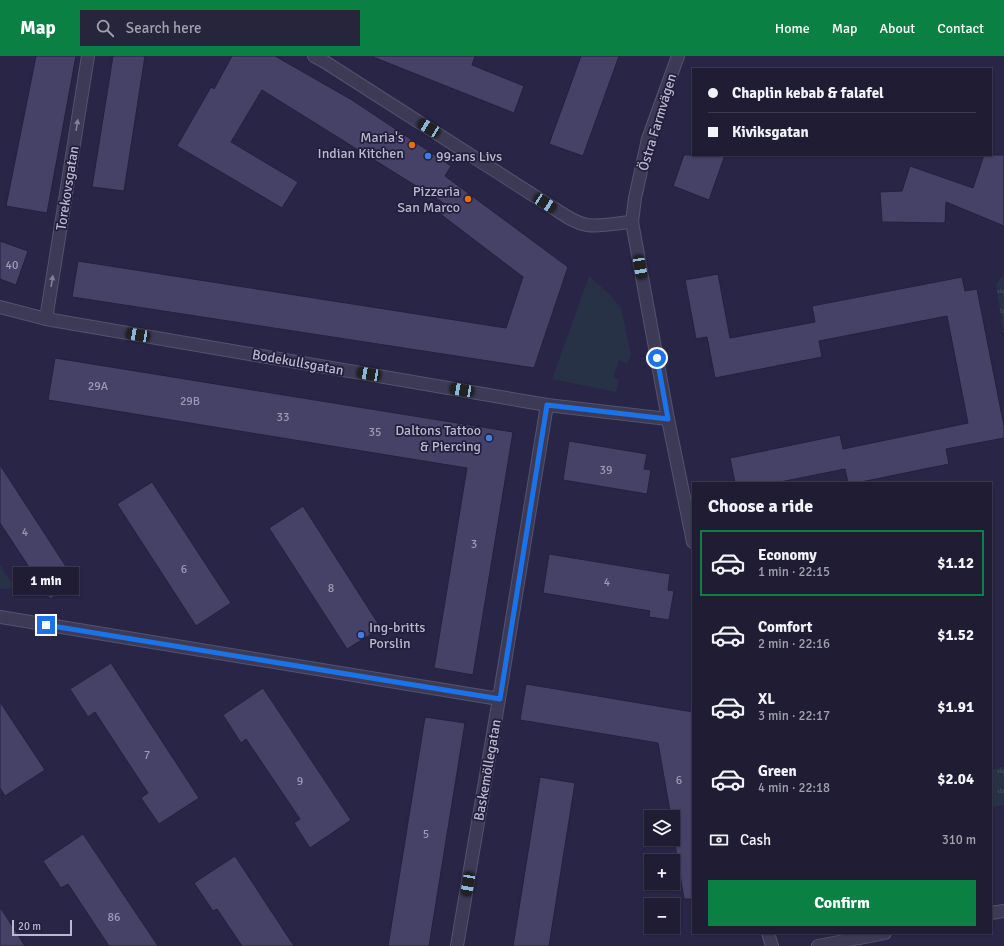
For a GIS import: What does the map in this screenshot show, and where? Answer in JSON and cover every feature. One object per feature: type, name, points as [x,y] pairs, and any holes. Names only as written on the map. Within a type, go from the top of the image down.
[{"type":"street","name":"Torekovsgatan","points":[[46,319],[88,56]]},
{"type":"street","points":[[314,56],[575,221],[586,225],[632,222]]},
{"type":"street","name":"Östra Farmvägen","points":[[678,56],[648,139],[635,198],[632,222],[668,419],[692,537]]},
{"type":"street","name":"Bodekullsgatan","points":[[0,307],[46,319],[547,405],[668,419]]},
{"type":"street","name":"Baskemöllegatan","points":[[457,946],[500,699],[547,405]]},
{"type":"street","points":[[0,617],[500,699]]},
{"type":"street","points":[[992,913],[1004,911]]},
{"type":"street","points":[[768,934],[772,946]]},
{"type":"street","points":[[818,946],[880,934]]},
{"type":"green space","points":[[1004,274],[1004,334],[996,285]]},
{"type":"green space","points":[[589,276],[610,295],[621,308],[631,355],[627,364],[619,360],[613,377],[619,380],[616,392],[552,379]]},
{"type":"green space","points":[[0,565],[15,588],[0,589]]},
{"type":"green space","points":[[1004,767],[1004,805],[992,807],[992,770]]},
{"type":"building","points":[[36,56],[76,56],[47,213],[6,206]]},
{"type":"building","points":[[113,56],[145,56],[124,191],[92,187]]},
{"type":"building","points":[[232,56],[275,56],[352,100],[451,166],[445,176],[568,267],[534,368],[72,297],[78,261],[506,328],[523,277],[439,213],[445,204],[262,90],[231,142],[298,182],[282,208],[177,146],[211,87],[214,89]]},
{"type":"building","points":[[373,56],[475,56],[472,65],[524,86],[514,113]]},
{"type":"building","points":[[581,56],[619,56],[583,156],[549,144]]},
{"type":"building","points":[[684,155],[725,156],[709,200],[673,186]]},
{"type":"building","points":[[1004,155],[1004,226],[946,202],[945,223],[882,222],[880,192],[902,191],[910,166],[973,188],[984,156]]},
{"type":"building","points":[[0,241],[28,251],[16,285],[0,279]]},
{"type":"building","points":[[718,274],[730,338],[815,322],[812,306],[962,277],[965,291],[977,289],[1004,426],[1004,438],[946,449],[949,464],[861,482],[848,482],[845,469],[780,482],[735,482],[730,458],[840,435],[843,449],[968,423],[947,316],[819,341],[822,357],[715,378],[707,337],[696,339],[685,280]]},
{"type":"building","points":[[55,358],[513,432],[473,675],[434,668],[467,468],[48,400]]},
{"type":"building","points":[[569,441],[647,454],[644,469],[651,470],[647,494],[563,480]]},
{"type":"building","points":[[0,465],[76,582],[50,599],[0,523]]},
{"type":"building","points":[[152,482],[231,603],[196,626],[117,504]]},
{"type":"building","points":[[303,506],[381,628],[347,649],[269,528]]},
{"type":"building","points":[[549,554],[670,574],[668,590],[674,591],[669,620],[649,617],[650,611],[543,593]]},
{"type":"building","points":[[111,663],[199,798],[159,824],[141,798],[148,793],[95,712],[88,717],[70,689]]},
{"type":"building","points":[[526,684],[692,712],[692,899],[684,899],[680,875],[680,854],[677,854],[675,846],[680,846],[680,810],[670,810],[658,743],[520,720]]},
{"type":"building","points":[[263,688],[351,820],[310,848],[294,823],[300,819],[246,739],[241,743],[223,715]]},
{"type":"building","points":[[0,702],[45,770],[5,796],[0,788]]},
{"type":"building","points":[[425,717],[465,723],[429,946],[388,946]]},
{"type":"building","points":[[540,777],[575,783],[549,946],[513,946]]},
{"type":"building","points":[[83,834],[158,946],[109,946],[68,884],[61,888],[43,861]]},
{"type":"building","points":[[235,856],[294,946],[242,946],[217,909],[213,911],[194,883]]},
{"type":"building","points":[[0,907],[25,946],[0,946]]},
{"type":"place","name":"Maria's Indian Kitchen","points":[[412,145]]},
{"type":"place","name":"99:ans Livs","points":[[428,156]]},
{"type":"place","name":"Pizzeria San Marco","points":[[468,199]]},
{"type":"place","name":"Daltons Tattoo & Piercing","points":[[489,438]]},
{"type":"place","name":"Ing-britts Porslin","points":[[361,635]]},
{"type":"route","points":[[46,625],[500,699],[547,405],[668,419],[657,358]]}]
